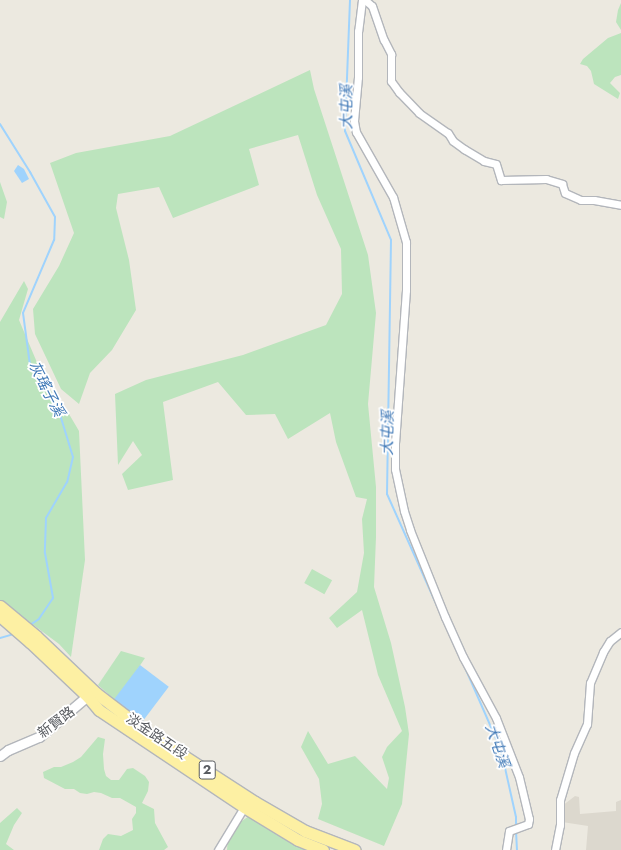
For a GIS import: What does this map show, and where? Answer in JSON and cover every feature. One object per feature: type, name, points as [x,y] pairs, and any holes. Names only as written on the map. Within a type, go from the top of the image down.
[{"type":"main road","name":"2","points":[[0,606],[15,623],[91,694]]},
{"type":"main road","name":"2","points":[[0,616],[15,623]]},
{"type":"main road","name":"淡金路五段","points":[[33,639],[72,669],[91,694],[247,802],[298,840],[323,850]]},
{"type":"main road","name":"淡金路五段","points":[[247,802],[305,831],[354,850]]},
{"type":"street","points":[[362,0],[358,31],[358,77],[354,121],[356,132],[393,197],[406,242],[406,290],[395,443],[395,469],[404,511],[410,530],[445,617],[463,657],[496,718],[509,747],[519,777],[529,819],[528,824],[509,831],[506,850]]},
{"type":"street","points":[[365,0],[372,6],[384,40],[391,54],[392,81],[399,92],[419,113],[448,132],[453,141],[464,150],[484,161],[496,164],[501,180],[546,179],[562,184],[565,194],[581,200],[594,200],[621,205]]},
{"type":"street","points":[[555,850],[560,825],[560,800],[574,753],[587,724],[590,683],[603,652],[610,640],[621,632]]},
{"type":"street","name":"新賢路","points":[[0,756],[8,750],[39,737],[58,719],[77,707],[91,694]]},
{"type":"street","points":[[218,850],[247,802]]},
{"type":"shaded area","points":[[575,796],[579,797],[580,814],[616,811],[616,802],[621,800],[621,850],[586,850],[588,826],[562,822],[562,806]]},
{"type":"green space","points":[[621,3],[621,30],[616,22]]},
{"type":"green space","points":[[621,33],[621,75],[615,77],[610,83],[620,93],[618,99],[594,84],[591,71],[587,66],[580,64],[583,59],[608,38]]},
{"type":"green space","points":[[310,70],[314,89],[368,255],[376,313],[368,404],[376,487],[374,587],[391,643],[405,707],[409,734],[402,804],[384,846],[318,819],[322,804],[319,779],[301,747],[308,731],[328,764],[355,756],[387,789],[389,778],[382,757],[387,747],[402,731],[378,675],[362,610],[337,628],[329,618],[357,592],[364,553],[362,519],[367,499],[356,497],[336,442],[330,413],[288,439],[275,414],[246,415],[218,382],[163,402],[173,480],[128,490],[122,474],[142,455],[133,441],[118,465],[115,394],[146,380],[243,355],[326,325],[342,294],[341,249],[317,195],[298,135],[249,149],[259,185],[173,218],[159,187],[118,194],[116,208],[129,260],[136,310],[112,350],[90,373],[79,404],[61,389],[35,334],[33,309],[59,266],[74,233],[50,163],[76,153],[170,136]]},
{"type":"green space","points":[[0,182],[7,202],[4,219],[0,217]]},
{"type":"green space","points":[[24,281],[28,289],[19,320],[47,386],[69,414],[79,431],[85,560],[71,657],[59,644],[0,600],[0,322]]},
{"type":"green space","points":[[312,569],[332,580],[324,594],[304,583]]},
{"type":"green space","points":[[121,651],[145,658],[116,701],[98,685]]},
{"type":"green space","points":[[98,737],[105,739],[103,754],[106,776],[111,780],[119,780],[127,769],[133,768],[145,776],[149,782],[148,791],[142,803],[154,809],[155,823],[168,847],[164,850],[99,850],[103,839],[108,834],[121,836],[133,830],[132,819],[136,813],[136,807],[120,798],[112,798],[101,793],[94,792],[87,794],[80,793],[74,789],[65,789],[44,778],[43,772],[54,767],[61,767],[81,757]]},
{"type":"green space","points":[[17,808],[22,813],[14,825],[6,844],[14,850],[0,850],[0,823]]},
{"type":"green space","points":[[249,816],[317,850],[227,850],[228,838],[239,823]]},
{"type":"water","points":[[18,165],[24,169],[29,179],[22,183],[14,171]]},
{"type":"water","points":[[140,665],[169,687],[143,721],[114,699]]},
{"type":"waterway","name":"大屯溪","points":[[350,0],[345,131],[391,240],[387,494],[437,606]]},
{"type":"waterway","name":"灰瑤子溪","points":[[0,124],[30,172],[55,217],[54,240],[23,313],[30,365],[58,408],[73,457],[67,482],[46,518],[45,553],[53,598],[39,619],[30,625]]},
{"type":"waterway","name":"灰瑤子溪","points":[[0,638],[14,634]]},
{"type":"waterway","name":"大屯溪","points":[[463,663],[501,750],[516,817],[516,827]]},
{"type":"waterway","name":"大屯溪","points":[[516,831],[517,850]]}]
